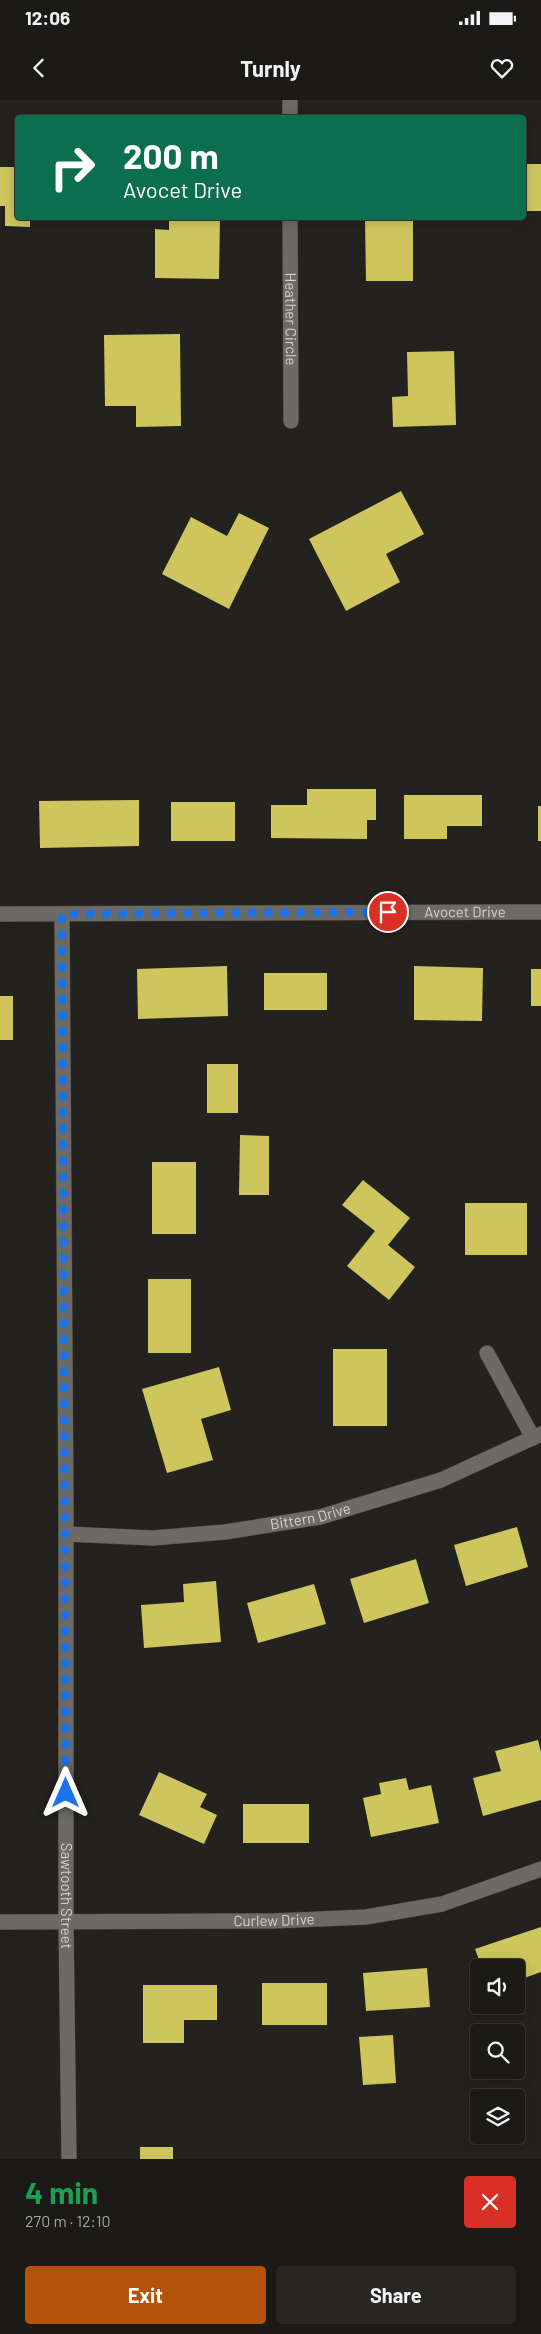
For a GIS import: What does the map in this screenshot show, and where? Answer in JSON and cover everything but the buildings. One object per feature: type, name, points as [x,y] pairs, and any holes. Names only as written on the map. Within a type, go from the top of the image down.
[{"type":"street","points":[[290,100],[290,115]]},
{"type":"street","name":"Heather Circle","points":[[290,220],[291,421]]},
{"type":"street","name":"Avocet Drive","points":[[0,914],[541,912]]},
{"type":"street","name":"Sawtooth Street","points":[[62,914],[66,1534],[66,1921],[69,2159]]},
{"type":"street","points":[[487,1353],[537,1436]]},
{"type":"street","name":"Bittern Drive","points":[[66,1534],[153,1538],[225,1532],[320,1517],[441,1480],[537,1436]]},
{"type":"street","name":"Curlew Drive","points":[[0,1922],[273,1921],[366,1917],[442,1904],[541,1869]]},
{"type":"route","points":[[66,1793],[62,914],[388,912]]}]
